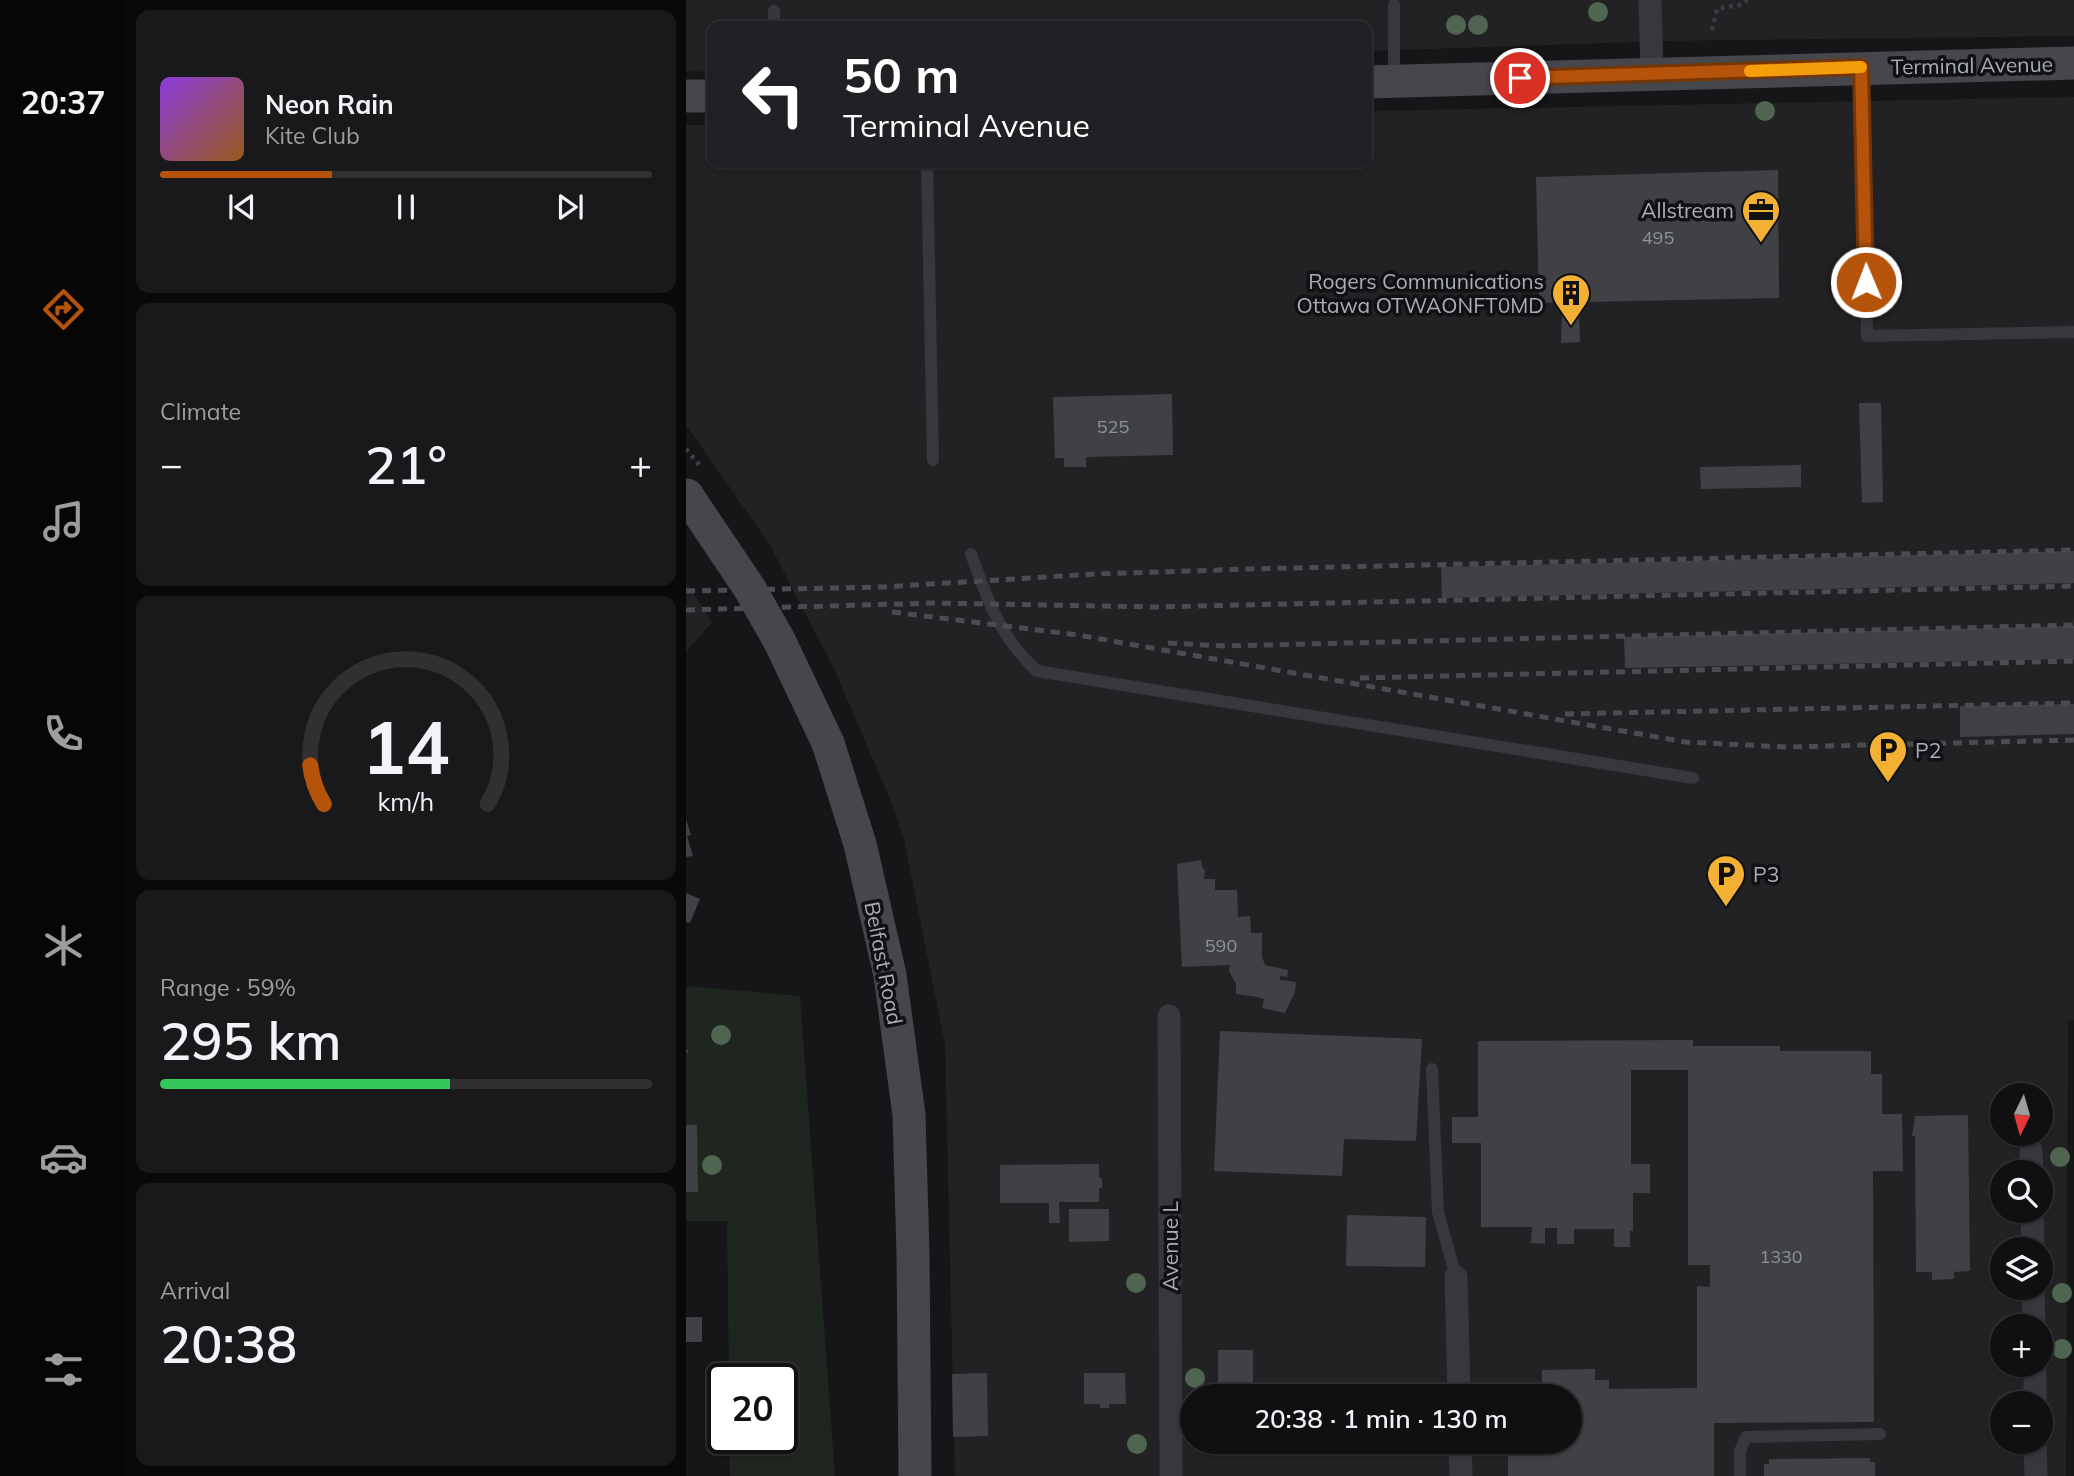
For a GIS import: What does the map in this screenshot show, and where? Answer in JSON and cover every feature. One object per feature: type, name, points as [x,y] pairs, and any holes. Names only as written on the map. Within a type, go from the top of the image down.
[{"type":"street","points":[[1650,0],[1652,74]]},
{"type":"street","name":"Terminal Avenue","points":[[1380,81],[2074,63]]},
{"type":"street","points":[[686,96],[707,96]]},
{"type":"street","name":"Belfast Road","points":[[686,494],[750,589],[780,642],[828,743],[860,844],[890,975],[909,1115],[915,1476]]},
{"type":"street","name":"Avenue L","points":[[1169,1016],[1171,1476]]},
{"type":"street","points":[[1456,1277],[1459,1384]]},
{"type":"street","points":[[1460,1454],[1461,1476]]},
{"type":"street","points":[[2035,1454],[2036,1476]]},
{"type":"lane","points":[[1380,81],[1394,5]]},
{"type":"lane","points":[[774,11],[774,21]]},
{"type":"lane","points":[[1861,67],[1867,336],[2074,332]]},
{"type":"lane","points":[[927,168],[933,460]]},
{"type":"lane","points":[[971,554],[998,624],[1021,657],[1037,671],[1693,778]]},
{"type":"lane","points":[[1432,1069],[1438,1212],[1456,1277]]},
{"type":"lane","points":[[1740,1476],[1740,1451],[1746,1437],[1880,1434]]},
{"type":"path","points":[[1712,30],[1717,9],[1744,4],[1748,0]]},
{"type":"shaded area","points":[[686,0],[2074,0],[2074,36],[1665,41],[1372,51],[1372,21],[707,21],[707,72],[686,71]]},
{"type":"shaded area","points":[[2074,97],[2074,1020],[2068,1021],[2066,1476],[955,1476],[945,1044],[904,839],[893,806],[835,671],[770,545],[686,425],[686,125],[707,125],[707,168],[1372,168],[1372,111]]},
{"type":"shaded area","points":[[686,582],[712,622],[686,652]]},
{"type":"shaded area","points":[[686,986],[800,996],[835,1476],[730,1476],[729,1454],[798,1454],[798,1363],[729,1363],[727,1221],[686,1221]]},
{"type":"building","points":[[1778,170],[1779,298],[1539,303],[1536,177]]},
{"type":"building","name":"Rogers Communications Ottawa OTWAONFT0MD","points":[[1562,312],[1579,312],[1580,342],[1561,343]]},
{"type":"building","points":[[1172,394],[1173,455],[1086,457],[1086,467],[1064,467],[1064,458],[1055,458],[1053,397]]},
{"type":"building","points":[[1859,403],[1881,403],[1883,502],[1862,503]]},
{"type":"building","points":[[1801,465],[1801,487],[1701,489],[1700,467]]},
{"type":"building","points":[[2074,551],[2074,583],[1442,598],[1441,567]]},
{"type":"building","points":[[2074,626],[2074,659],[1625,668],[1624,637]]},
{"type":"building","points":[[2074,704],[2074,734],[1960,737],[1960,706]]},
{"type":"building","points":[[686,819],[691,835],[687,836],[693,856],[686,857]]},
{"type":"building","points":[[1201,860],[1205,869],[1204,879],[1215,879],[1215,890],[1237,890],[1238,917],[1250,916],[1251,933],[1262,933],[1262,957],[1265,965],[1288,970],[1287,977],[1280,976],[1280,980],[1296,982],[1295,992],[1285,1013],[1262,1008],[1264,999],[1236,994],[1236,984],[1229,971],[1230,965],[1182,967],[1177,864]]},
{"type":"building","points":[[686,893],[700,899],[690,923],[686,922]]},
{"type":"building","points":[[1220,1031],[1422,1039],[1416,1141],[1344,1139],[1342,1176],[1214,1171]]},
{"type":"building","points":[[1693,1040],[1693,1046],[1780,1046],[1780,1051],[1871,1051],[1871,1074],[1882,1074],[1882,1114],[1902,1114],[1903,1171],[1873,1171],[1874,1422],[1714,1423],[1714,1476],[1508,1476],[1508,1454],[1582,1454],[1582,1384],[1542,1384],[1542,1370],[1595,1369],[1595,1380],[1609,1380],[1609,1389],[1697,1388],[1697,1286],[1710,1287],[1710,1265],[1688,1265],[1688,1070],[1631,1070],[1631,1164],[1650,1164],[1650,1193],[1633,1193],[1633,1231],[1630,1231],[1630,1247],[1614,1247],[1614,1229],[1574,1229],[1574,1244],[1557,1244],[1557,1228],[1545,1228],[1545,1244],[1531,1243],[1532,1227],[1481,1227],[1481,1143],[1452,1143],[1452,1117],[1478,1117],[1478,1041]]},
{"type":"building","points":[[1968,1115],[1970,1271],[1954,1272],[1954,1279],[1932,1280],[1932,1272],[1916,1272],[1915,1136],[1912,1136],[1915,1116]]},
{"type":"building","points":[[686,1125],[697,1125],[698,1192],[686,1192]]},
{"type":"building","points":[[1099,1164],[1102,1188],[1099,1188],[1099,1202],[1059,1202],[1060,1223],[1049,1223],[1049,1203],[1000,1203],[1000,1165]]},
{"type":"building","points":[[1069,1209],[1109,1209],[1109,1241],[1069,1242]]},
{"type":"building","points":[[1347,1215],[1426,1217],[1425,1267],[1346,1266]]},
{"type":"building","points":[[686,1317],[702,1317],[702,1342],[686,1342]]},
{"type":"building","points":[[1218,1350],[1253,1350],[1253,1384],[1218,1384]]},
{"type":"building","points":[[987,1373],[988,1436],[953,1437],[952,1374]]},
{"type":"building","points":[[1084,1373],[1125,1373],[1126,1404],[1109,1404],[1109,1408],[1100,1408],[1100,1404],[1084,1404]]},
{"type":"building","points":[[1870,1458],[1870,1462],[1875,1462],[1875,1476],[1764,1476],[1764,1464],[1769,1464],[1769,1459]]},
{"type":"railway","points":[[686,591],[882,587],[1096,574],[1249,569],[2074,550]]},
{"type":"railway","points":[[686,610],[935,603],[1155,607],[2074,586]]},
{"type":"railway","points":[[892,612],[1078,635],[1685,742],[1788,747],[2074,740]]},
{"type":"railway","points":[[1168,643],[1225,646],[2074,625]]},
{"type":"railway","points":[[1360,678],[2074,661]]},
{"type":"railway","points":[[1565,714],[2074,703]]},
{"type":"slow traffic","points":[[1750,71],[1861,67]]},
{"type":"place","name":"Allstream","points":[[1761,244]]},
{"type":"place","name":"Rogers Communications Ottawa OTWAONFT0MD","points":[[1571,327]]},
{"type":"place","name":"P2","points":[[1888,784]]},
{"type":"place","name":"P3","points":[[1726,908]]},
{"type":"route","points":[[1520,78],[1861,67],[1866,282]]}]
